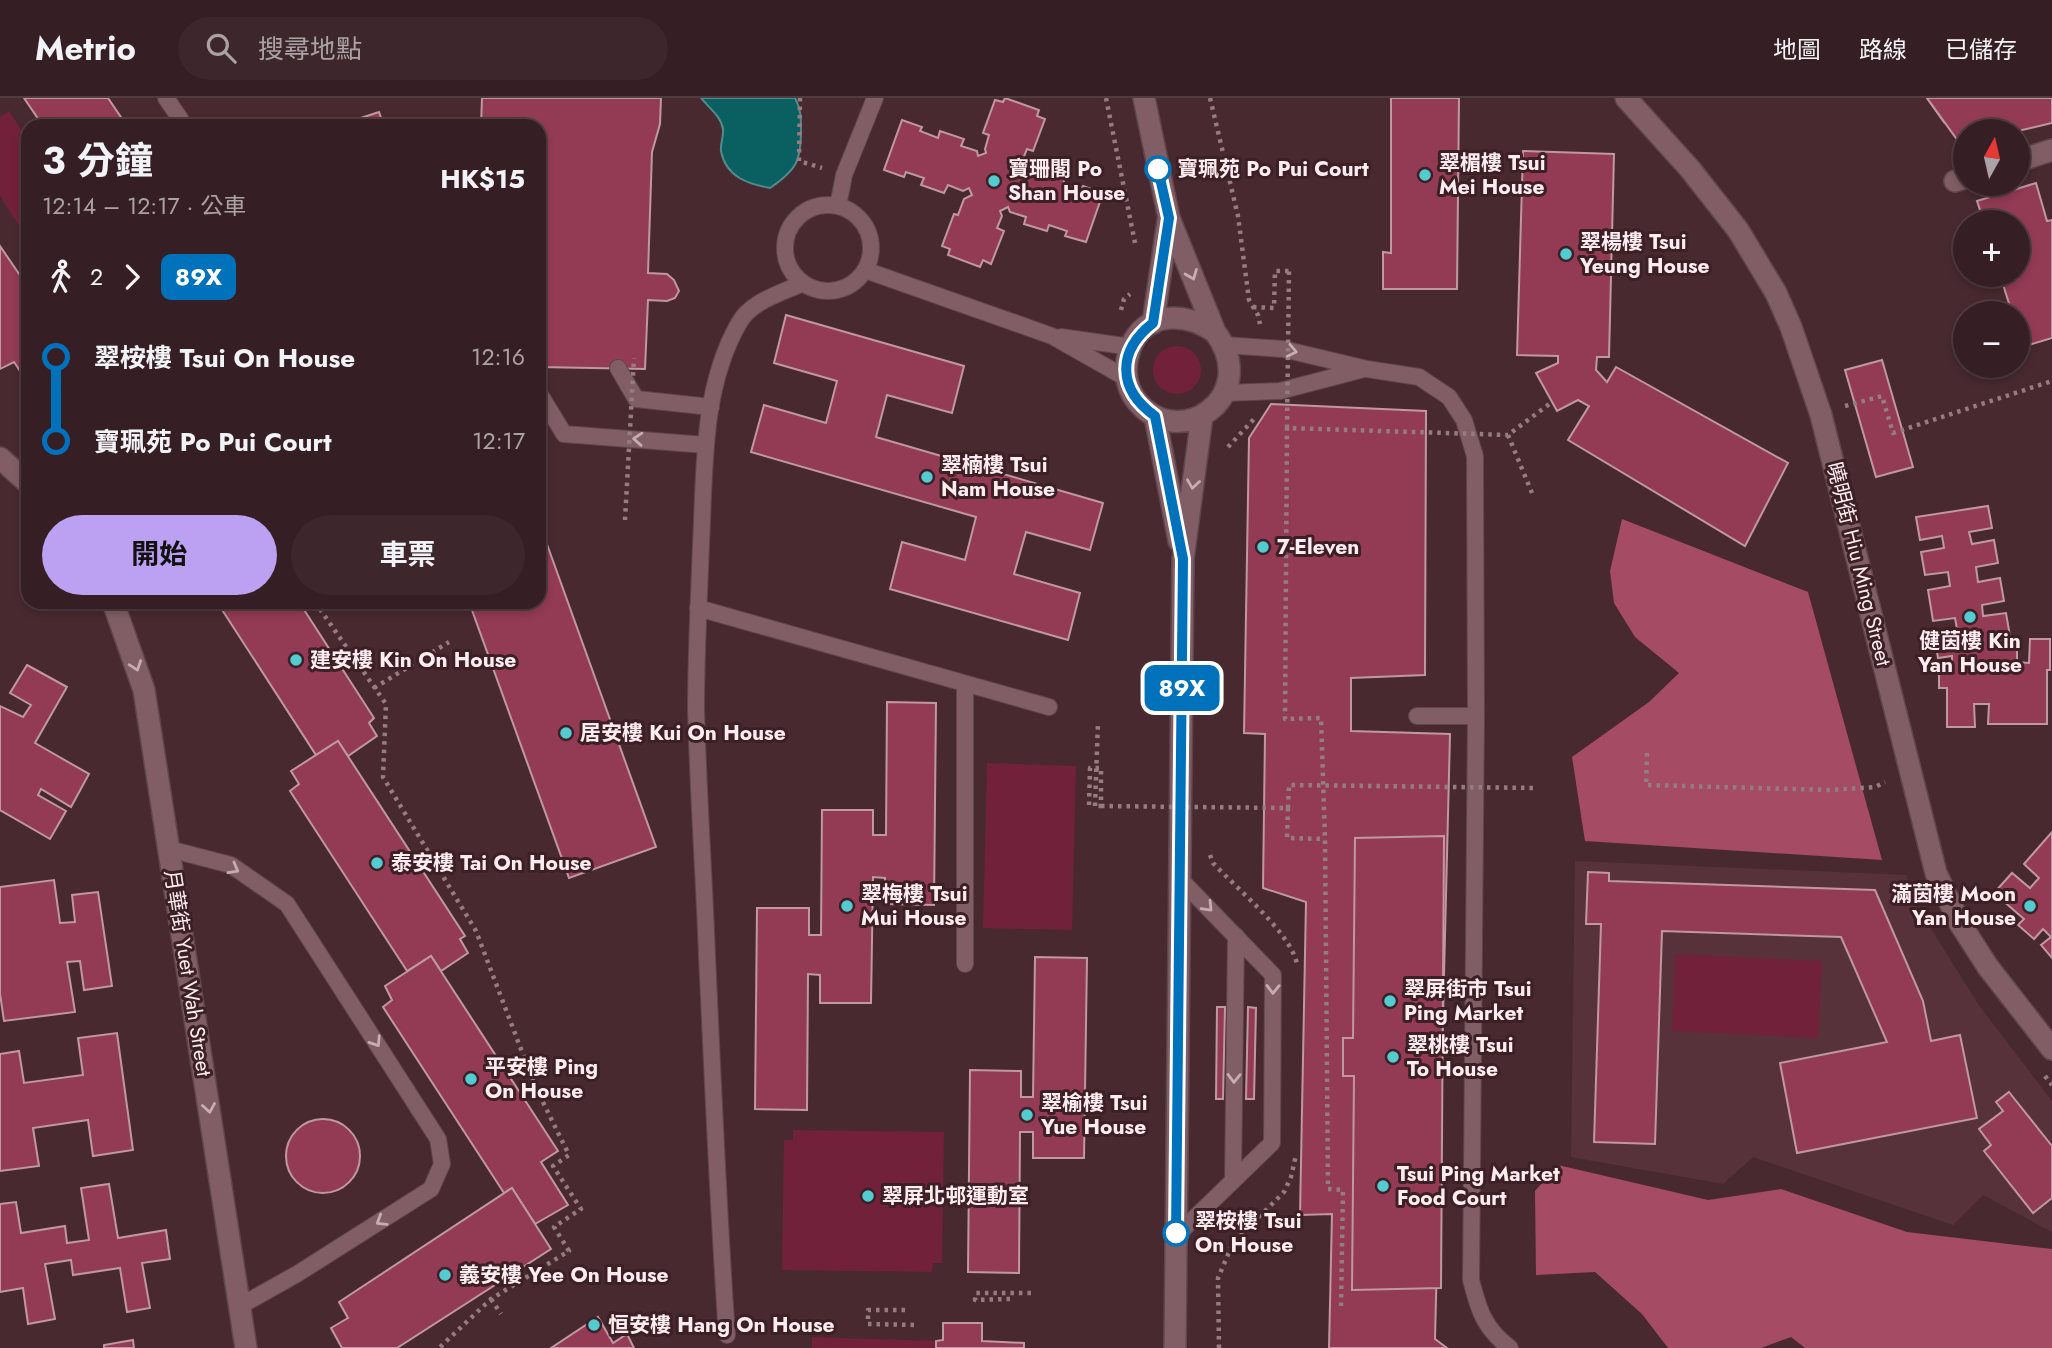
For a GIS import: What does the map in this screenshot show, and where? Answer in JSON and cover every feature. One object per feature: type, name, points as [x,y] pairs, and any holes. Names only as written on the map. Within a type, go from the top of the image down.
[{"type":"street","points":[[1144,98],[1169,218],[1230,361],[1230,377],[1225,393],[1216,406],[1202,416],[1186,421],[1170,421],[1155,416],[1142,407],[1132,394],[1126,378],[1126,362],[1140,333],[1153,323],[1169,318],[1185,318],[1201,323],[1220,339]]},
{"type":"street","name":"曉明街 Hiu Ming Street","points":[[1626,98],[1690,169],[1738,230],[1770,282],[1791,327],[1825,428],[1936,873],[1959,922],[1988,967],[2052,1049]]},
{"type":"street","points":[[2030,157],[2052,150]]},
{"type":"street","points":[[1153,323],[1169,218]]},
{"type":"street","points":[[1155,416],[1183,559]]},
{"type":"street","points":[[1175,1348],[1183,559],[1202,416]]},
{"type":"street","points":[[0,458],[21,477]]},
{"type":"street","name":"月華街 Yuet Wah Street","points":[[115,609],[144,690],[246,1348]]},
{"type":"lane","points":[[166,98],[180,119]]},
{"type":"lane","points":[[838,206],[844,175],[875,98]]},
{"type":"lane","points":[[823,205],[838,206],[852,212],[862,221],[871,245],[870,259],[856,281],[845,288],[831,291],[817,289],[803,283],[792,273],[786,259],[788,230],[796,218],[809,209],[823,205]]},
{"type":"lane","points":[[865,270],[1052,336],[1126,378]]},
{"type":"lane","points":[[727,1335],[720,1240],[697,721],[698,608],[706,445],[711,407],[727,347],[740,320],[760,302],[803,283]]},
{"type":"lane","points":[[1052,336],[1131,347]]},
{"type":"lane","points":[[1220,339],[1419,377],[1448,397],[1464,420],[1475,456],[1476,716],[1471,1280],[1479,1313],[1499,1339],[1510,1348]]},
{"type":"lane","points":[[618,368],[636,400],[711,407]]},
{"type":"lane","points":[[1225,393],[1280,391],[1367,369]]},
{"type":"lane","points":[[546,404],[564,434],[706,445]]},
{"type":"lane","points":[[698,608],[1049,707]]},
{"type":"lane","points":[[965,684],[965,964]]},
{"type":"lane","points":[[1417,716],[1476,716]]},
{"type":"lane","points":[[169,849],[231,865],[287,904],[438,1139],[442,1164],[431,1189],[297,1274],[240,1306]]},
{"type":"lane","points":[[1176,1236],[1272,1143],[1273,975],[1180,879]]},
{"type":"lane","points":[[1233,1181],[1236,936]]},
{"type":"path","points":[[800,98],[799,161],[844,175]]},
{"type":"path","points":[[1210,98],[1238,216],[1249,300],[1258,315],[1265,348]]},
{"type":"path","points":[[1253,307],[1274,308],[1275,271],[1289,271],[1285,719],[1321,718],[1325,839],[1328,1189],[1343,1190],[1341,1306]]},
{"type":"path","points":[[625,520],[634,358]]},
{"type":"path","points":[[1838,408],[1882,396],[1893,433],[2052,381]]},
{"type":"path","points":[[1226,456],[1230,444],[1259,414],[1265,391]]},
{"type":"path","points":[[1287,428],[1508,435],[1552,402]]},
{"type":"path","points":[[1508,435],[1532,493]]},
{"type":"path","points":[[320,609],[386,704],[383,777],[476,931],[536,1086],[569,1155],[553,1166],[581,1209],[554,1227],[569,1251],[491,1299],[439,1348]]},
{"type":"path","points":[[374,688],[449,642]]},
{"type":"path","points":[[1098,722],[1095,806],[1288,808]]},
{"type":"path","points":[[1647,753],[1646,785],[1830,790],[1875,787],[1892,779]]},
{"type":"path","points":[[1089,805],[1090,768],[1101,768],[1101,806]]},
{"type":"path","points":[[1325,839],[1287,838],[1289,785],[1536,789]]},
{"type":"path","points":[[1010,1299],[975,1300],[976,1293],[1032,1293]]},
{"type":"path","points":[[491,1299],[501,1314]]},
{"type":"path","points":[[905,1310],[868,1310],[868,1324],[917,1325]]},
{"type":"shaded area","points":[[9,111],[21,129],[21,229],[0,196],[0,117]]},
{"type":"shaded area","points":[[1177,346],[1194,353],[1201,370],[1194,387],[1177,394],[1160,387],[1153,370],[1160,353]]},
{"type":"shaded area","points":[[1622,519],[1808,592],[1882,860],[1585,841],[1572,757],[1649,702],[1679,673],[1635,637],[1614,603],[1610,571]]},
{"type":"shaded area","points":[[987,763],[1076,766],[1072,930],[983,928]]},
{"type":"shaded area","points":[[1575,861],[1906,875],[1918,908],[1978,1004],[2052,1101],[2052,1232],[1983,1195],[1953,1225],[1753,1157],[1723,1184],[1571,1157]]},
{"type":"shaded area","points":[[1675,954],[1822,961],[1818,1038],[1672,1031]]},
{"type":"shaded area","name":"翠屏北邨運動室","points":[[793,1130],[944,1132],[942,1263],[933,1263],[932,1272],[782,1270],[784,1140],[793,1140]]},
{"type":"shaded area","points":[[1558,1165],[1708,1200],[1781,1189],[1907,1232],[2052,1249],[2052,1348],[1805,1348],[1791,1337],[1761,1348],[1668,1348],[1642,1314],[1595,1272],[1536,1275],[1535,1191]]},
{"type":"shaded area","points":[[812,1337],[936,1341],[936,1348],[812,1348]]},
{"type":"water","points":[[701,98],[795,98],[800,114],[800,150],[795,164],[786,176],[770,188],[746,181],[733,173],[721,151],[722,124]]},
{"type":"building","points":[[24,98],[108,98],[122,119],[38,119]]},
{"type":"building","points":[[482,98],[661,98],[660,124],[652,152],[648,273],[667,274],[674,280],[679,291],[675,298],[667,301],[648,300],[645,369],[546,367],[546,119],[481,119]]},
{"type":"building","name":"寶珊閣 Po Shan House","points":[[1005,98],[1039,110],[1037,116],[1045,119],[1033,151],[1027,149],[1021,164],[1016,167],[1019,173],[1025,171],[1040,176],[1043,169],[1065,178],[1063,184],[1081,190],[1083,186],[1103,193],[1086,242],[1065,236],[1067,231],[1049,225],[1047,231],[1024,224],[1026,217],[1010,212],[1008,207],[1000,211],[1002,216],[997,228],[1004,231],[991,264],[983,260],[980,267],[948,255],[950,249],[942,246],[954,214],[958,215],[964,199],[972,195],[969,188],[963,191],[948,185],[944,193],[921,185],[924,178],[906,172],[904,177],[884,170],[902,120],[922,127],[920,131],[938,138],[940,131],[964,139],[961,146],[977,151],[978,156],[986,153],[989,135],[983,133],[995,100],[1003,102]]},
{"type":"building","name":"翠楣樓 Tsui Mei House","points":[[1391,98],[1459,98],[1457,289],[1383,289],[1383,252],[1391,253]]},
{"type":"building","points":[[1927,98],[1979,98],[1944,122]]},
{"type":"building","points":[[1927,98],[2052,98],[2052,123],[2030,128],[2030,119],[1953,119],[1953,134]]},
{"type":"building","points":[[379,112],[382,119],[358,119]]},
{"type":"building","name":"翠楊樓 Tsui Yeung House","points":[[1523,151],[1614,154],[1609,357],[1597,357],[1596,370],[1607,382],[1616,367],[1788,463],[1745,546],[1568,440],[1589,406],[1578,400],[1557,411],[1536,373],[1558,363],[1558,356],[1517,355]]},
{"type":"building","points":[[2036,183],[2047,221],[2052,220],[2052,338],[2030,345],[2030,301],[2008,301],[2004,287],[2030,287],[2030,210],[1980,210],[1977,201],[1993,196],[2030,196],[2030,185]]},
{"type":"building","points":[[0,246],[21,277],[21,372],[14,362],[0,369]]},
{"type":"building","name":"翠楠樓 Tsui Nam House","points":[[786,315],[964,366],[952,413],[887,395],[876,437],[1103,503],[1090,550],[1026,532],[1014,574],[1080,593],[1068,640],[890,589],[902,542],[965,560],[976,517],[751,452],[764,405],[826,423],[837,381],[774,363]]},
{"type":"building","points":[[1882,360],[1913,467],[1876,477],[1845,370]]},
{"type":"building","points":[[1271,404],[1426,411],[1425,675],[1351,678],[1351,731],[1450,734],[1435,1339],[1447,1348],[1329,1348],[1332,1214],[1300,1215],[1306,902],[1263,888],[1265,734],[1244,733],[1249,438]]},
{"type":"building","name":"健茵樓 Kin Yan House","points":[[1988,506],[1992,528],[1969,532],[1972,544],[1994,540],[1998,563],[1976,567],[1978,582],[2000,578],[2004,601],[1982,605],[1983,616],[2006,613],[2010,636],[2000,638],[2001,645],[2017,645],[2017,662],[2029,663],[2030,639],[2050,639],[2047,724],[1988,724],[1989,704],[1974,704],[1975,727],[1947,727],[1947,688],[1939,688],[1939,667],[1952,667],[1952,656],[1938,658],[1934,633],[1957,629],[1955,618],[1933,621],[1928,590],[1950,586],[1948,572],[1925,575],[1921,552],[1944,548],[1942,536],[1920,540],[1916,517]]},
{"type":"building","name":"居安樓 Kui On House","points":[[546,541],[656,847],[569,878],[472,609],[546,609]]},
{"type":"building","name":"建安樓 Kin On House","points":[[222,609],[304,609],[374,718],[369,723],[377,736],[348,756],[338,741],[316,755]]},
{"type":"building","points":[[27,665],[67,687],[35,743],[89,774],[71,807],[41,789],[38,795],[66,811],[50,839],[0,810],[0,706],[23,717],[31,705],[10,693]]},
{"type":"building","name":"翠梅樓 Tsui Mui House","points":[[887,702],[936,703],[934,905],[884,904],[885,878],[873,877],[871,1003],[820,1003],[820,975],[808,974],[807,1110],[755,1109],[757,908],[809,908],[809,935],[821,935],[822,810],[873,810],[873,835],[886,835]]},
{"type":"building","name":"泰安樓 Tai On House","points":[[338,741],[465,936],[460,939],[468,953],[441,971],[431,956],[407,971],[290,791],[299,784],[291,771]]},
{"type":"building","name":"滿茵樓 Moon Yan House","points":[[2052,832],[2052,958],[2041,945],[2051,937],[2043,929],[2034,939],[2018,925],[2024,919],[1994,893],[2012,873],[2030,888],[2039,878],[2024,864]]},
{"type":"building","name":"翠桃樓 Tsui To House","points":[[1444,836],[1441,1288],[1352,1290],[1354,1076],[1343,1076],[1343,1038],[1353,1038],[1355,838]]},
{"type":"building","points":[[1588,872],[1609,873],[1609,881],[1875,890],[1923,1001],[1931,1041],[1960,1035],[1977,1118],[1797,1153],[1780,1063],[1887,1042],[1841,937],[1662,931],[1655,1144],[1594,1142],[1601,924],[1586,924]]},
{"type":"building","points":[[54,880],[60,923],[75,922],[72,895],[98,892],[112,986],[84,990],[80,961],[67,962],[75,1012],[4,1021],[0,994],[0,887]]},
{"type":"building","name":"平安樓 Ping On House","points":[[431,956],[558,1151],[541,1162],[568,1205],[535,1224],[512,1188],[504,1193],[383,1007],[392,1000],[385,986]]},
{"type":"building","name":"翠榆樓 Tsui Yue House","points":[[1035,957],[1087,958],[1084,1158],[1033,1158],[1033,1132],[1020,1132],[1019,1273],[968,1272],[970,1070],[1021,1071],[1021,1097],[1033,1097]]},
{"type":"building","points":[[1217,1007],[1225,1007],[1223,1099],[1216,1099]]},
{"type":"building","points":[[1248,1007],[1256,1008],[1254,1099],[1246,1099]]},
{"type":"building","points":[[117,1033],[133,1150],[93,1156],[88,1120],[33,1128],[39,1166],[0,1171],[0,1054],[19,1051],[24,1083],[83,1075],[78,1038]]},
{"type":"building","points":[[2009,1092],[2052,1146],[2052,1198],[2033,1213],[1984,1151],[1991,1145],[1979,1129],[2003,1111],[1996,1102]]},
{"type":"building","points":[[316,1119],[330,1119],[344,1125],[354,1135],[360,1156],[354,1177],[344,1187],[330,1193],[316,1193],[302,1187],[292,1177],[286,1163],[286,1149],[292,1135],[302,1125]]},
{"type":"building","points":[[109,1184],[118,1238],[166,1230],[170,1259],[142,1263],[150,1308],[127,1312],[120,1268],[73,1275],[71,1260],[45,1264],[55,1319],[28,1324],[23,1288],[0,1292],[0,1204],[16,1202],[21,1233],[65,1226],[67,1243],[89,1240],[81,1188]]},
{"type":"building","name":"義安樓 Yee On House","points":[[512,1188],[551,1249],[397,1348],[342,1348],[331,1328],[348,1318],[339,1302]]},
{"type":"building","name":"恒安樓 Hang On House","points":[[598,1317],[613,1343],[627,1334],[634,1348],[551,1348]]},
{"type":"building","points":[[943,1323],[982,1323],[982,1341],[1024,1343],[1024,1348],[936,1348],[936,1341],[943,1340]]},
{"type":"building","points":[[133,1340],[134,1348],[104,1348],[104,1345]]},
{"type":"bus line","name":"89X","points":[[1158,169],[1169,218],[1153,323],[1140,333],[1131,347],[1126,362],[1126,378],[1132,394],[1142,407],[1155,416],[1183,559],[1176,1233]]},
{"type":"place","name":"寶珮苑 Po Pui Court","points":[[1158,169]]},
{"type":"place","name":"翠楣樓 Tsui Mei House","points":[[1425,175]]},
{"type":"place","name":"寶珊閣 Po Shan House","points":[[994,181]]},
{"type":"place","name":"翠楊樓 Tsui Yeung House","points":[[1566,254]]},
{"type":"place","name":"翠楠樓 Tsui Nam House","points":[[927,477]]},
{"type":"place","name":"7-Eleven","points":[[1263,547]]},
{"type":"place","name":"健茵樓 Kin Yan House","points":[[1970,617]]},
{"type":"place","name":"建安樓 Kin On House","points":[[296,660]]},
{"type":"place","name":"居安樓 Kui On House","points":[[566,733]]},
{"type":"place","name":"泰安樓 Tai On House","points":[[377,863]]},
{"type":"place","name":"翠梅樓 Tsui Mui House","points":[[847,906]]},
{"type":"place","name":"滿茵樓 Moon Yan House","points":[[2030,906]]},
{"type":"place","name":"翠屏街市 Tsui Ping Market","points":[[1390,1001]]},
{"type":"place","name":"翠桃樓 Tsui To House","points":[[1393,1057]]},
{"type":"place","name":"平安樓 Ping On House","points":[[471,1079]]},
{"type":"place","name":"翠榆樓 Tsui Yue House","points":[[1027,1115]]},
{"type":"place","name":"Tsui Ping Market Food Court","points":[[1383,1186]]},
{"type":"place","name":"翠屏北邨運動室","points":[[868,1196]]},
{"type":"place","name":"翠桉樓 Tsui On House","points":[[1176,1233]]},
{"type":"place","name":"義安樓 Yee On House","points":[[445,1275]]},
{"type":"place","name":"恒安樓 Hang On House","points":[[594,1325]]}]
